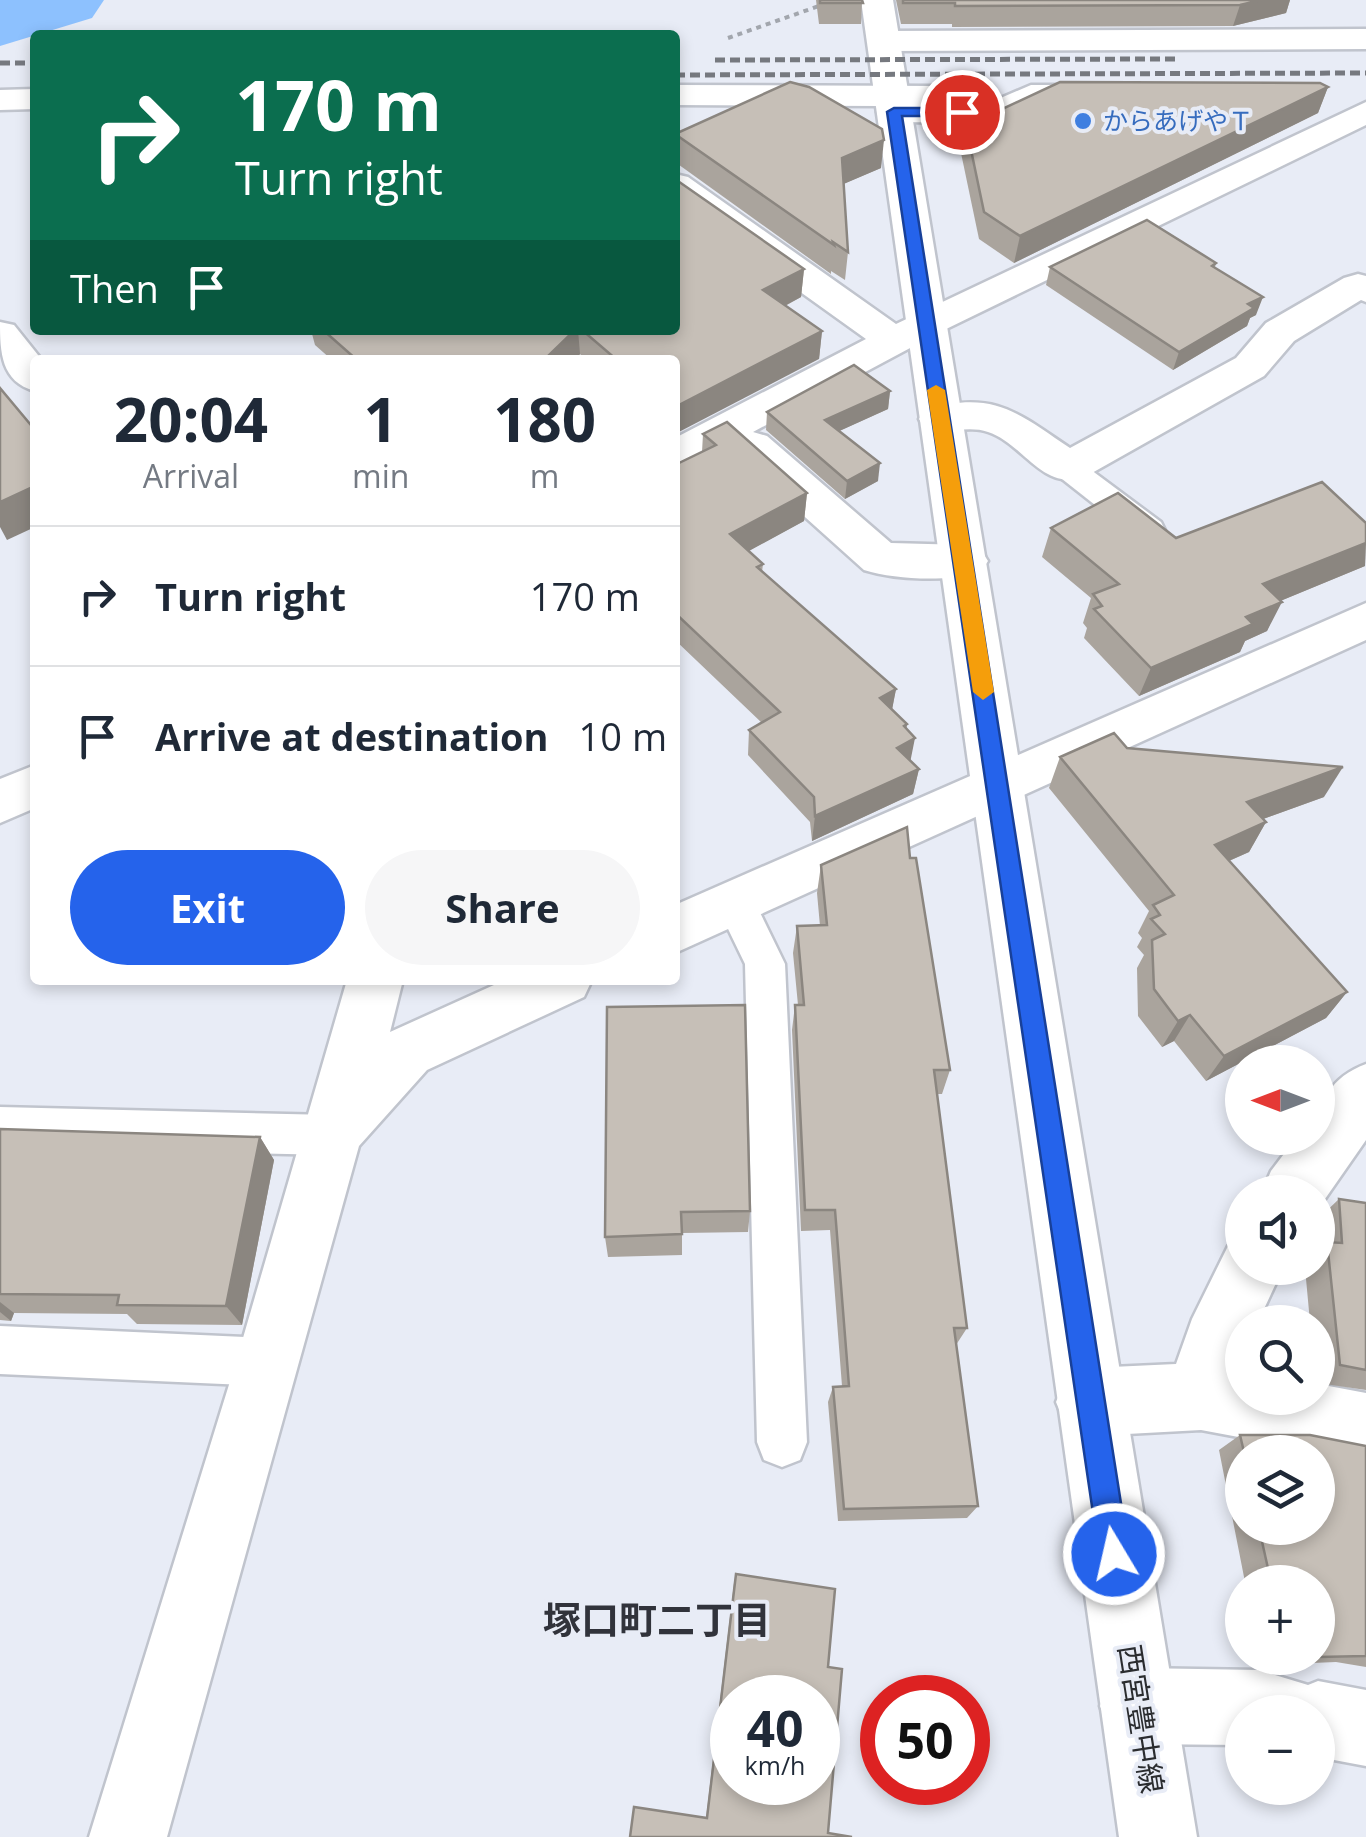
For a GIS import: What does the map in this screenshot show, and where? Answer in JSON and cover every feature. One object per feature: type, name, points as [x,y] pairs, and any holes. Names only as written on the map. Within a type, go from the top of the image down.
[{"type":"street","points":[[1299,10],[1353,39]]},
{"type":"street","points":[[880,20],[1353,39]]},
{"type":"street","name":"西宮豊中線","points":[[880,20],[894,104],[910,332],[940,418],[965,561],[1158,1837]]},
{"type":"street","points":[[680,95],[894,104],[996,113],[1032,95],[1130,95]]},
{"type":"street","points":[[0,100],[30,100]]},
{"type":"street","points":[[680,454],[910,332],[1354,112]]},
{"type":"street","points":[[680,188],[910,332]]},
{"type":"street","points":[[940,418],[996,418],[1068,468],[1250,367],[1280,332],[1311,313],[1358,286],[1366,290]]},
{"type":"street","points":[[30,373],[3,344],[32,335]]},
{"type":"street","points":[[731,428],[880,559],[965,561]]},
{"type":"street","points":[[680,928],[1366,620]]},
{"type":"street","points":[[0,802],[30,787]]},
{"type":"street","points":[[128,1837],[269,1362],[374,985]]},
{"type":"street","points":[[331,1136],[406,1052],[553,985]]},
{"type":"street","points":[[1305,1175],[1366,1091]]},
{"type":"street","points":[[1201,1396],[1215,1342],[1242,1285]]},
{"type":"street","points":[[1090,1402],[1201,1396],[1366,1427]]},
{"type":"street","points":[[1138,1706],[1225,1707]]},
{"type":"street","points":[[1335,1722],[1366,1728]]},
{"type":"lane","points":[[1068,468],[1160,539]]},
{"type":"lane","points":[[735,902],[764,964],[782,1442]]},
{"type":"lane","points":[[0,1127],[331,1136]]},
{"type":"lane","points":[[0,1350],[269,1362]]},
{"type":"path","points":[[713,44],[777,18],[794,17],[820,6]]},
{"type":"building","points":[[862,0],[863,3],[820,3]]},
{"type":"building","points":[[903,0],[1261,0],[1240,5],[955,6]]},
{"type":"building","points":[[790,82],[809,87],[882,129],[884,140],[842,158],[848,252],[680,137],[680,132]]},
{"type":"building","points":[[1060,82],[1320,83],[1328,87],[1020,236],[984,212],[966,126]]},
{"type":"building","points":[[680,182],[804,269],[763,290],[822,331],[680,404],[680,355],[611,355],[588,335],[680,335]]},
{"type":"building","points":[[1147,220],[1263,297],[1248,304],[1254,308],[1179,352],[1050,267]]},
{"type":"building","points":[[329,335],[570,335],[549,355],[351,355]]},
{"type":"building","points":[[854,365],[890,391],[825,420],[880,463],[847,481],[767,412]]},
{"type":"building","points":[[0,388],[30,424],[30,488],[0,502]]},
{"type":"building","points":[[727,422],[807,493],[730,534],[763,564],[757,567],[896,689],[880,698],[907,724],[904,726],[915,738],[897,748],[919,769],[815,816],[814,797],[749,730],[780,712],[680,618],[680,463],[716,445],[703,434]]},
{"type":"building","points":[[1322,482],[1366,523],[1366,543],[1263,584],[1282,602],[1246,617],[1253,624],[1151,668],[1094,609],[1102,606],[1093,594],[1119,584],[1051,528],[1118,493],[1176,538]]},
{"type":"building","points":[[1114,733],[1127,748],[1343,767],[1247,802],[1266,822],[1215,845],[1347,992],[1245,1045],[1225,1045],[1224,1056],[1190,1015],[1178,1021],[1154,989],[1152,940],[1165,934],[1151,919],[1160,915],[1153,905],[1174,895],[1060,757]]},
{"type":"building","points":[[907,827],[910,858],[916,858],[950,1070],[934,1070],[967,1328],[954,1328],[978,1506],[844,1509],[833,1387],[849,1386],[835,1210],[805,1210],[795,1005],[804,1005],[797,926],[827,925],[821,865]]},
{"type":"building","points":[[745,1005],[750,1211],[681,1212],[682,1234],[605,1237],[607,1007]]},
{"type":"building","points":[[0,1129],[260,1137],[226,1306],[117,1305],[119,1295],[0,1294]]},
{"type":"building","points":[[1339,1199],[1366,1203],[1366,1370],[1340,1365],[1332,1285],[1335,1285],[1335,1243],[1342,1243]]},
{"type":"building","points":[[1335,1440],[1366,1446],[1366,1656],[1335,1657],[1335,1565],[1267,1565],[1263,1545],[1335,1545]]},
{"type":"building","points":[[736,1574],[835,1589],[828,1667],[842,1669],[840,1692],[840,1675],[724,1675]]},
{"type":"building","points":[[710,1793],[710,1805],[830,1805],[828,1833],[852,1837],[630,1837],[634,1807],[707,1818]]},
{"type":"waterway","points":[[0,20],[62,0]]},
{"type":"railway","points":[[715,60],[1175,59]]},
{"type":"railway","points":[[0,63],[30,63]]},
{"type":"railway","points":[[680,75],[1366,73]]},
{"type":"slow traffic","points":[[936,390],[983,692]]},
{"type":"place","name":"からあげやＴ","points":[[1083,121]]},
{"type":"district","name":"塚口町二丁目","points":[[657,1621]]},
{"type":"route","points":[[962,112],[894,112],[1114,1554]]}]
